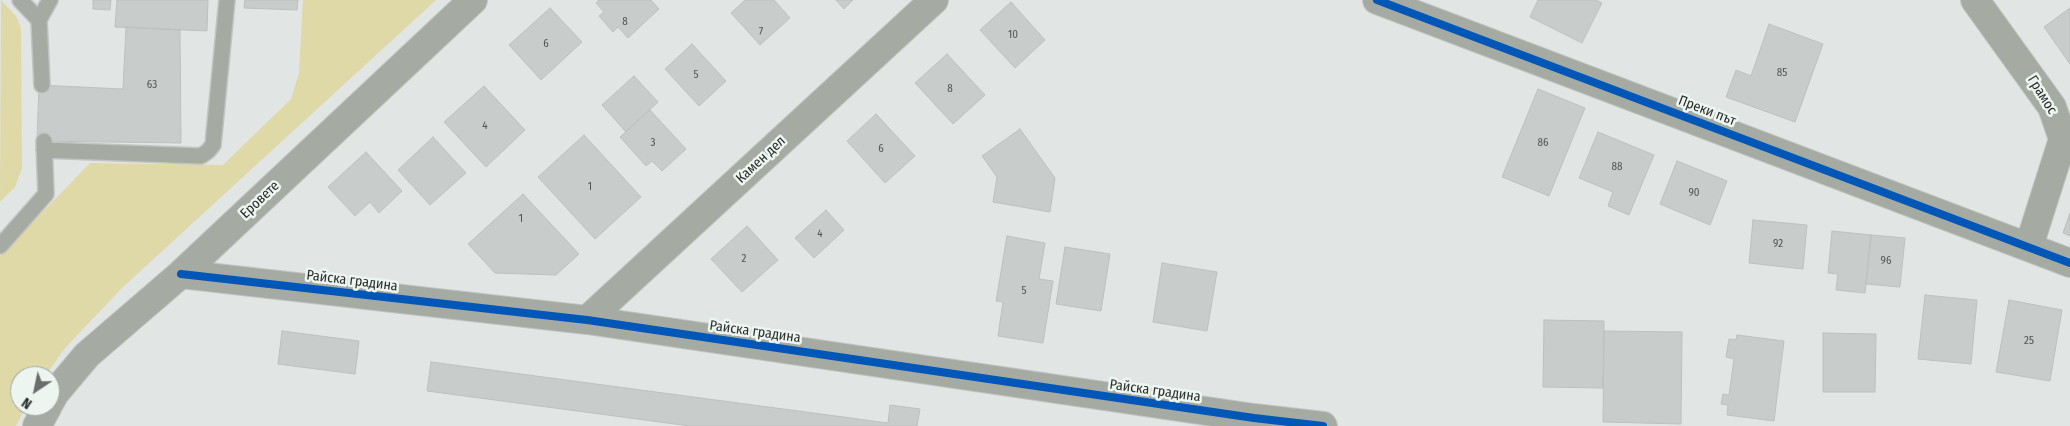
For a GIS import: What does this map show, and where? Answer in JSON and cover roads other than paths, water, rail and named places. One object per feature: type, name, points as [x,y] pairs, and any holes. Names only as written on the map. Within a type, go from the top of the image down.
[{"type":"street","name":"Камен дел","points":[[587,320],[934,0]]},
{"type":"street","name":"Преки път","points":[[1377,0],[2029,246]]},
{"type":"street","name":"Грамос","points":[[1975,0],[2052,106],[2064,138],[2029,246]]},
{"type":"street","name":"Еровете","points":[[60,387],[87,356],[181,274],[469,1]]},
{"type":"street","points":[[2029,246],[2070,262]]},
{"type":"street","name":"Райска градина","points":[[181,274],[587,320],[1253,422],[1323,426]]},
{"type":"lane","points":[[20,0],[39,20]]},
{"type":"lane","points":[[42,85],[39,20],[50,0]]},
{"type":"lane","points":[[0,246],[46,194],[44,146],[202,156],[208,151],[213,145],[227,0]]}]
